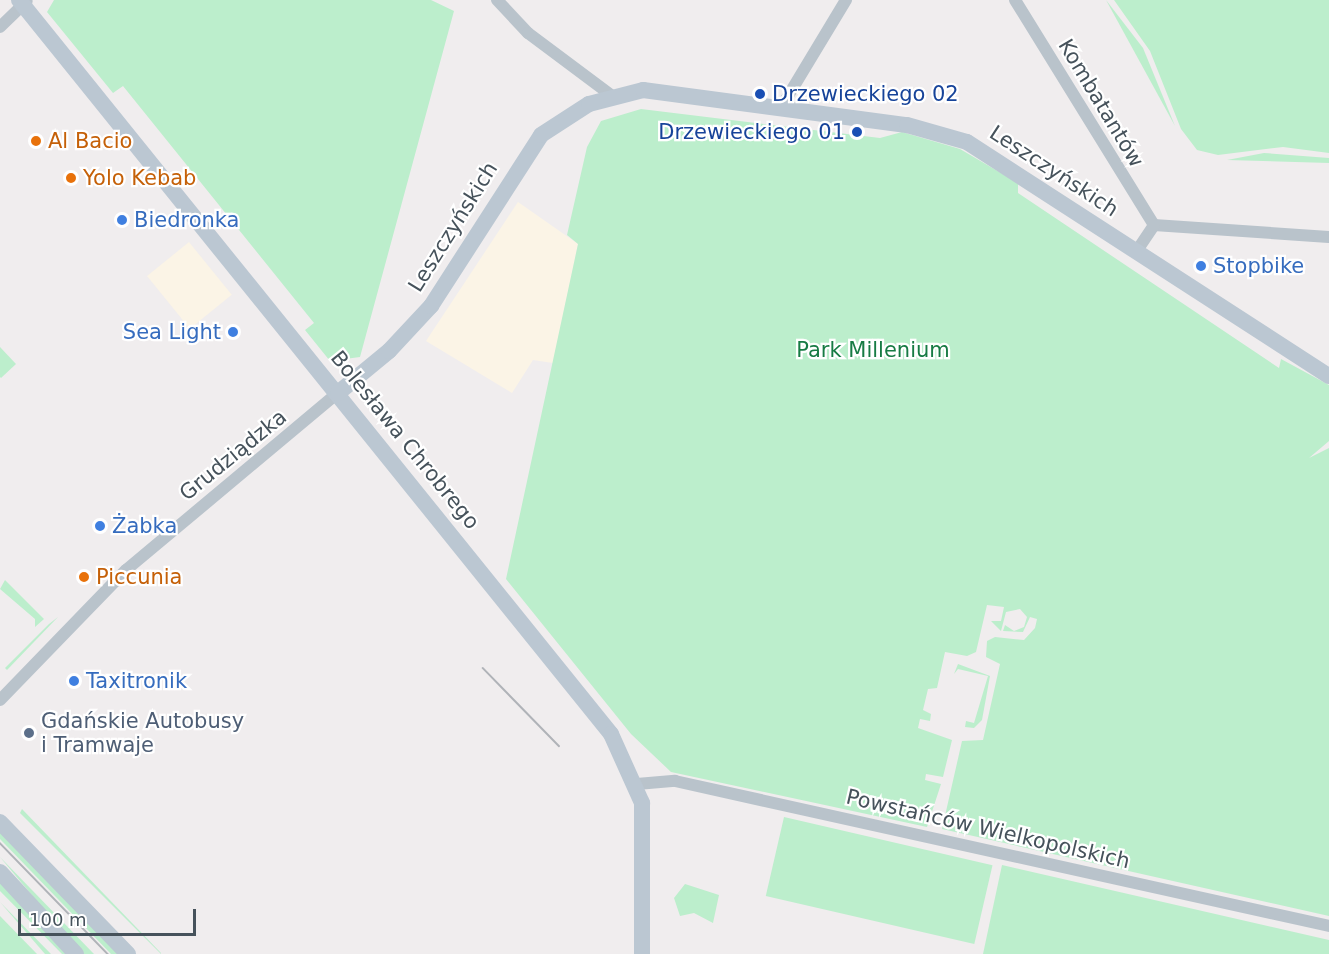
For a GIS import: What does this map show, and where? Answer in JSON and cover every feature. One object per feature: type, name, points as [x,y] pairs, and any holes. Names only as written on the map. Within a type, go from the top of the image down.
[{"type":"street","points":[[782,106],[846,0]]},
{"type":"street","name":"Kombatantów","points":[[1015,0],[1154,225]]},
{"type":"street","points":[[0,27],[24,2]]},
{"type":"street","name":"Bolesława Chrobrego","points":[[24,2],[585,701],[637,784],[645,828],[642,954]]},
{"type":"street","points":[[500,5],[611,96]]},
{"type":"street","name":"Leszczyńskich","points":[[338,393],[426,312],[542,135],[568,115],[611,96],[662,91],[782,106],[923,128],[968,142],[1329,376]]},
{"type":"street","points":[[1136,252],[1154,225],[1329,237]]},
{"type":"street","name":"Grudziądzka","points":[[0,700],[126,570],[338,393]]},
{"type":"street","name":"Powstańców Wielkopolskich","points":[[637,784],[675,781],[1329,926]]},
{"type":"street","points":[[0,822],[128,954]]},
{"type":"street","points":[[0,872],[76,954]]},
{"type":"shaded area","points":[[518,202],[578,244],[553,363],[533,360],[512,393],[426,341]]},
{"type":"shaded area","points":[[189,242],[232,295],[190,329],[147,276]]},
{"type":"green space","points":[[54,0],[431,0],[454,11],[360,357],[330,361],[305,330],[314,323],[123,86],[113,93],[47,12]]},
{"type":"green space","points":[[1106,0],[1143,48],[1175,126]]},
{"type":"green space","points":[[1114,0],[1329,0],[1329,153],[1283,147],[1218,155],[1197,150],[1181,129],[1150,51]]},
{"type":"green space","name":"Park Millenium","points":[[641,109],[880,138],[902,132],[960,149],[1018,183],[1018,193],[1279,368],[1281,359],[1329,385],[1329,441],[1309,458],[1329,448],[1329,916],[942,829],[962,741],[983,740],[1000,664],[986,657],[987,641],[995,637],[1024,640],[1035,628],[1037,619],[1030,617],[1023,632],[1003,631],[1005,625],[1014,631],[1024,627],[1027,617],[1020,609],[1006,612],[1001,631],[991,621],[1001,621],[1004,607],[987,605],[976,652],[967,656],[945,652],[937,688],[928,689],[923,710],[931,714],[930,721],[920,719],[918,728],[952,740],[943,777],[926,774],[925,780],[941,784],[927,827],[671,772],[631,734],[506,579],[578,244],[567,235],[587,147],[601,121]]},
{"type":"green space","points":[[1264,153],[1329,158],[1329,163],[1227,160]]},
{"type":"green space","points":[[0,347],[16,364],[1,378],[0,377]]},
{"type":"green space","points":[[5,580],[44,619],[35,627],[35,619],[0,589]]},
{"type":"green space","points":[[58,617],[7,670],[5,668],[49,624]]},
{"type":"green space","points":[[958,664],[990,676],[982,720],[974,728],[965,727],[966,721],[974,723],[988,676],[958,669],[954,674]]},
{"type":"green space","points":[[22,809],[161,953],[161,954],[20,813]]},
{"type":"green space","points":[[784,817],[993,865],[974,944],[766,896]]},
{"type":"green space","points":[[0,832],[119,954],[111,954],[0,839]]},
{"type":"green space","points":[[0,857],[94,954],[81,954]]},
{"type":"green space","points":[[1002,865],[1329,940],[1329,954],[983,954]]},
{"type":"green space","points":[[0,881],[71,954],[62,954],[0,891]]},
{"type":"green space","points":[[685,884],[719,895],[713,923],[694,913],[680,916],[674,898]]},
{"type":"green space","points":[[0,902],[51,954],[45,954]]},
{"type":"green space","points":[[0,916],[37,954],[0,954]]},
{"type":"tram line","points":[[483,668],[559,746]]},
{"type":"tram line","points":[[0,843],[108,954]]},
{"type":"place","name":"Drzewieckiego 02","points":[[760,94]]},
{"type":"place","name":"Drzewieckiego 01","points":[[857,132]]},
{"type":"place","name":"Al Bacio","points":[[36,141]]},
{"type":"place","name":"Yolo Kebab","points":[[71,178]]},
{"type":"place","name":"Biedronka","points":[[122,220]]},
{"type":"place","name":"Stopbike","points":[[1201,266]]},
{"type":"place","name":"Sea Light","points":[[233,332]]},
{"type":"place","name":"Żabka","points":[[100,526]]},
{"type":"place","name":"Piccunia","points":[[84,577]]},
{"type":"place","name":"Taxitronik","points":[[74,681]]},
{"type":"place","name":"Gdańskie Autobusy i Tramwaje","points":[[29,733]]}]
